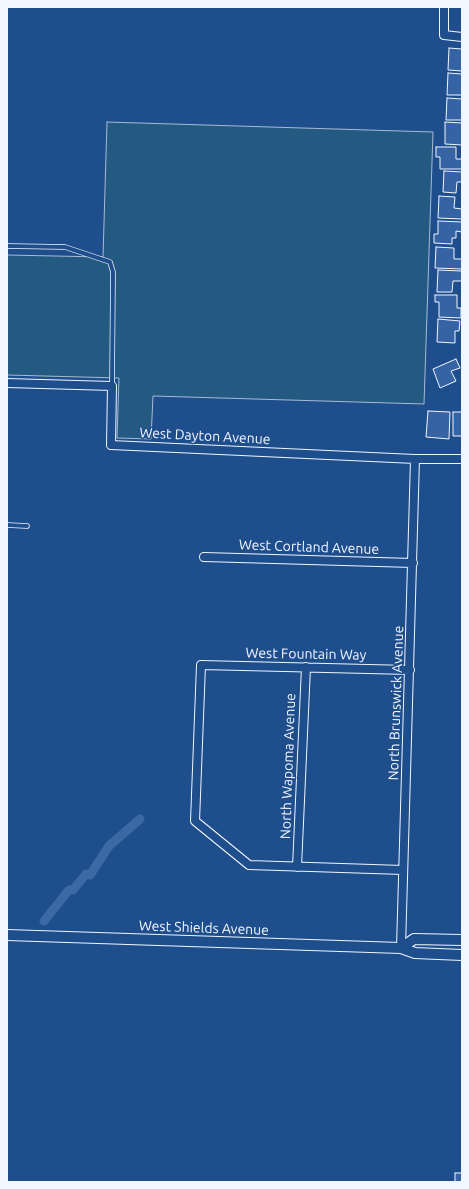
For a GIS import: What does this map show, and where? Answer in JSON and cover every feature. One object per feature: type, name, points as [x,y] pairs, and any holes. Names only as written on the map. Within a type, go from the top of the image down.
[{"type":"street","points":[[444,7],[444,35],[462,36]]},
{"type":"street","points":[[7,382],[112,386]]},
{"type":"street","name":"West Dayton Avenue","points":[[112,386],[111,445],[462,459]]},
{"type":"street","name":"North Brunswick Avenue","points":[[401,948],[415,458]]},
{"type":"street","name":"West Cortland Avenue","points":[[204,557],[413,563]]},
{"type":"street","name":"West Fountain Way","points":[[297,867],[249,865],[195,821],[201,665],[410,670]]},
{"type":"street","name":"North Wapoma Avenue","points":[[297,867],[306,667]]},
{"type":"street","points":[[297,867],[403,870]]},
{"type":"street","name":"West Shields Avenue","points":[[7,936],[401,948],[414,953],[462,955]]},
{"type":"street","name":"West Shields Avenue","points":[[401,948],[414,939],[462,940]]},
{"type":"lane","points":[[7,246],[65,247],[110,262],[113,272],[112,386]]},
{"type":"lane","points":[[7,525],[27,526]]},
{"type":"shaded area","points":[[107,122],[433,132],[424,404],[153,396],[151,439],[117,438],[119,378],[7,375],[7,255],[103,257]]},
{"type":"building","points":[[449,48],[462,49],[462,71],[448,70]]},
{"type":"building","points":[[448,73],[462,74],[462,95],[447,95]]},
{"type":"building","points":[[447,98],[462,99],[462,120],[446,120]]},
{"type":"building","points":[[445,122],[462,123],[462,145],[445,144]]},
{"type":"building","points":[[436,147],[456,147],[456,159],[462,159],[462,169],[440,169],[440,157],[436,157]]},
{"type":"building","points":[[444,171],[462,172],[462,182],[457,182],[456,193],[443,192]]},
{"type":"building","points":[[439,196],[455,197],[454,208],[462,209],[462,219],[438,218]]},
{"type":"building","points":[[438,221],[462,222],[462,232],[456,231],[456,238],[452,238],[452,244],[434,243],[434,234],[438,234]]},
{"type":"building","points":[[436,247],[454,248],[454,259],[462,259],[462,269],[435,268]]},
{"type":"building","points":[[438,270],[462,271],[462,281],[453,281],[452,292],[437,292]]},
{"type":"building","points":[[435,295],[457,295],[457,308],[461,308],[461,318],[439,317],[439,302],[435,302]]},
{"type":"building","points":[[438,319],[460,321],[459,331],[455,331],[455,343],[437,342]]},
{"type":"building","points":[[456,359],[460,368],[451,371],[456,381],[440,388],[433,369]]},
{"type":"building","points":[[428,411],[450,412],[449,439],[426,437]]},
{"type":"building","points":[[453,412],[462,412],[462,436],[453,436]]},
{"type":"building","points":[[455,1173],[462,1173],[462,1182],[455,1182]]},
{"type":"waterway","points":[[44,921],[69,890],[73,890],[86,874],[90,875],[109,846],[140,819]]}]
